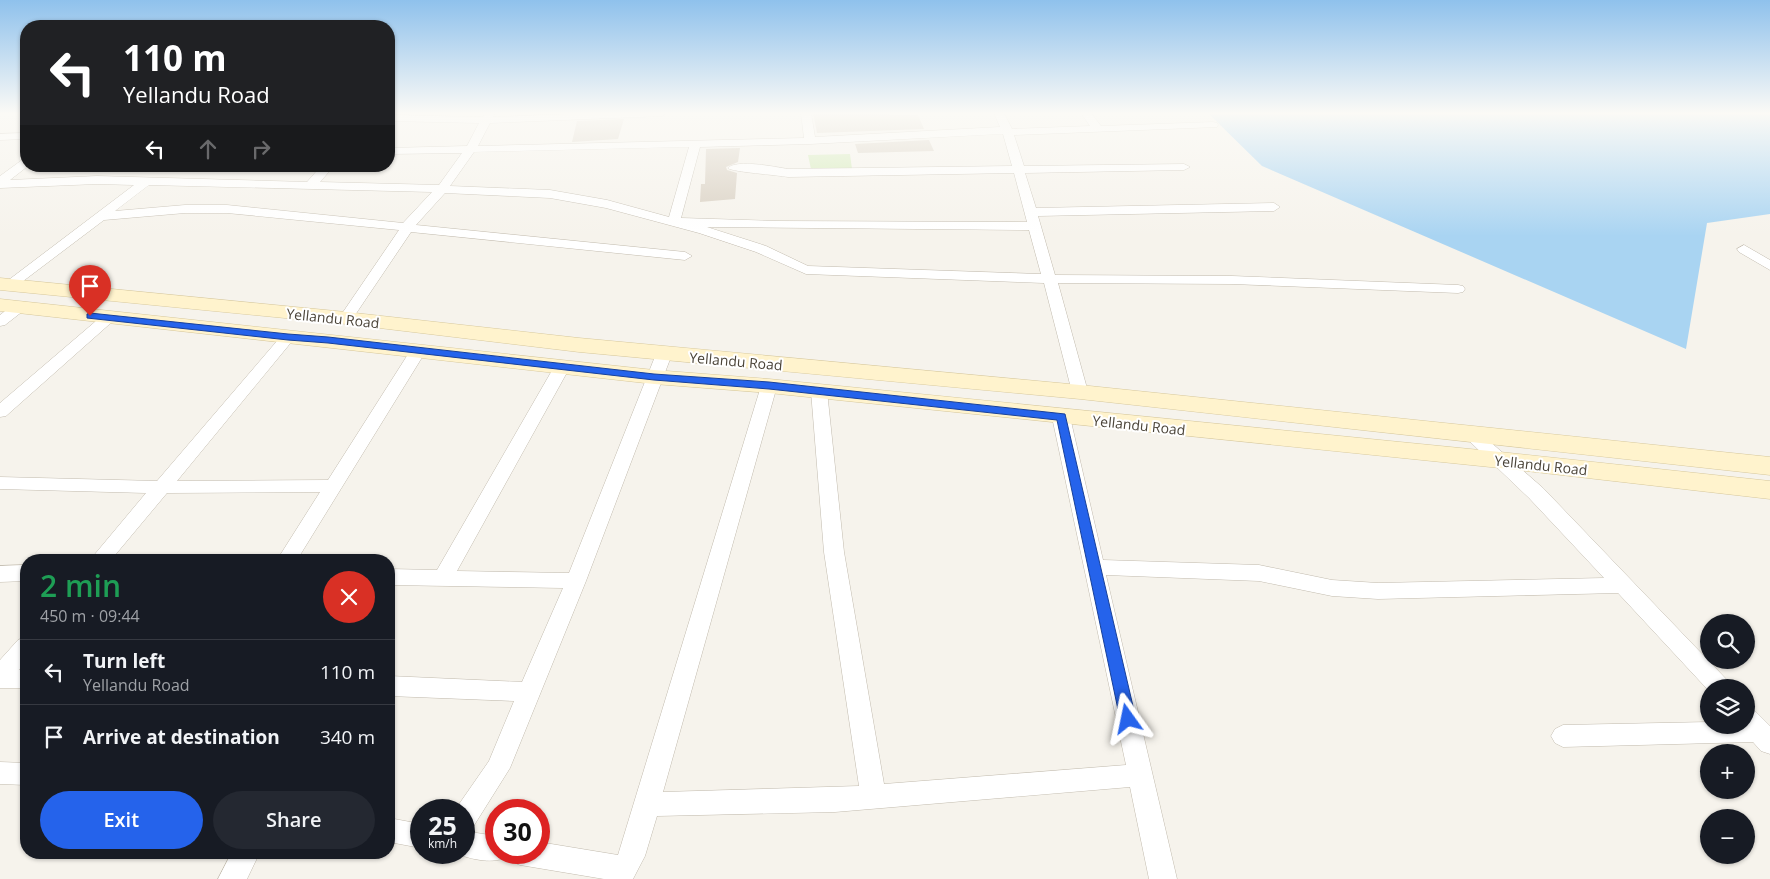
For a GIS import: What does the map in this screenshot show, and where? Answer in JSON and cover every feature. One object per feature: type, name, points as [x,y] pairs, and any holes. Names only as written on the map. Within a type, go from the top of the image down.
[{"type":"main road","name":"Yellandu Road","points":[[5,301],[346,318],[664,354],[1080,392],[1473,436],[1770,466]]},
{"type":"main road","name":"Yellandu Road","points":[[5,301],[108,318],[328,340],[654,377],[819,391],[1500,460],[1770,490]]},
{"type":"street","points":[[346,318],[408,226],[442,188],[467,154]]},
{"type":"street","points":[[674,222],[693,154]]},
{"type":"street","points":[[1014,154],[1051,279],[1080,392]]},
{"type":"street","points":[[0,183],[20,167]]},
{"type":"street","points":[[734,168],[765,169],[788,173],[1184,167]]},
{"type":"street","points":[[311,186],[323,172]]},
{"type":"street","points":[[0,183],[97,180],[442,188],[550,194],[607,204],[674,222],[761,249],[806,270],[1051,279],[1232,280],[1458,289]]},
{"type":"street","points":[[5,301],[100,216],[145,182]]},
{"type":"street","points":[[1030,212],[1274,207]]},
{"type":"street","points":[[100,216],[185,209],[227,209],[408,226],[685,256]]},
{"type":"street","points":[[674,222],[776,225],[1035,226]]},
{"type":"street","points":[[1744,249],[1770,266]]},
{"type":"street","points":[[0,412],[108,318]]},
{"type":"street","points":[[105,554],[288,337]]},
{"type":"street","points":[[291,554],[418,351]]},
{"type":"street","points":[[475,802],[498,768],[576,581],[664,354]]},
{"type":"street","points":[[443,578],[562,367]]},
{"type":"street","points":[[550,858],[622,874],[632,856],[769,386]]},
{"type":"street","points":[[819,391],[834,552],[873,796]]},
{"type":"street","points":[[1062,417],[1163,879]]},
{"type":"street","points":[[1473,436],[1536,493],[1712,679]]},
{"type":"street","points":[[0,483],[163,487],[335,486]]},
{"type":"street","points":[[1094,567],[1259,573],[1332,588],[1378,591],[1623,585]]},
{"type":"street","points":[[0,574],[20,573]]},
{"type":"street","points":[[395,577],[576,581]]},
{"type":"street","points":[[0,677],[20,653]]},
{"type":"street","points":[[0,677],[20,679]]},
{"type":"street","points":[[395,686],[530,692]]},
{"type":"street","points":[[1563,736],[1759,730]]},
{"type":"street","points":[[0,773],[20,774]]},
{"type":"street","points":[[647,804],[835,800],[1140,776]]},
{"type":"street","points":[[395,831],[410,834]]},
{"type":"street","points":[[232,879],[243,859]]},
{"type":"green space","points":[[850,154],[852,169],[811,169],[808,155]]},
{"type":"water","points":[[1250,154],[1770,154],[1770,214],[1707,223],[1686,349],[1262,166]]},
{"type":"building","points":[[706,154],[739,154],[738,162],[726,167],[727,170],[737,173],[735,199],[700,202],[701,184],[705,184]]},
{"type":"route","points":[[90,316],[328,340],[654,377],[769,386],[1062,417],[1128,719]]}]
